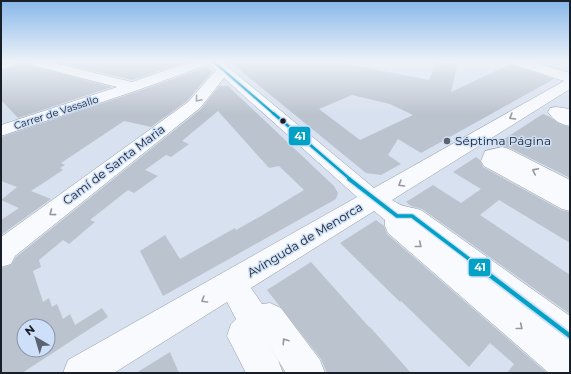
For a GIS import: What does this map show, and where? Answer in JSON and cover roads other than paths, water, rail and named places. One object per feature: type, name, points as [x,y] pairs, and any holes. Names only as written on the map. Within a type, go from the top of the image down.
[{"type":"street","points":[[104,79],[133,87]]},
{"type":"street","name":"Carrer de Vassallo","points":[[1,131],[154,79]]},
{"type":"street","name":"Camí de Santa Maria","points":[[1,256],[4,249],[194,105],[210,79]]},
{"type":"street","points":[[235,79],[374,199],[397,216],[412,216],[570,336]]},
{"type":"street","name":"Avinguda de Menorca","points":[[81,373],[470,143],[554,110],[570,83]]},
{"type":"street","points":[[554,110],[560,117],[570,121]]},
{"type":"street","points":[[470,143],[492,154],[502,153],[570,189]]},
{"type":"street","points":[[492,154],[491,161],[570,203]]},
{"type":"street","points":[[397,216],[397,226],[570,368]]},
{"type":"street","points":[[232,283],[254,321]]},
{"type":"street","points":[[265,373],[243,336],[254,321],[270,319],[307,373]]},
{"type":"place","name":"Séptima Página","points":[[447,141]]}]
